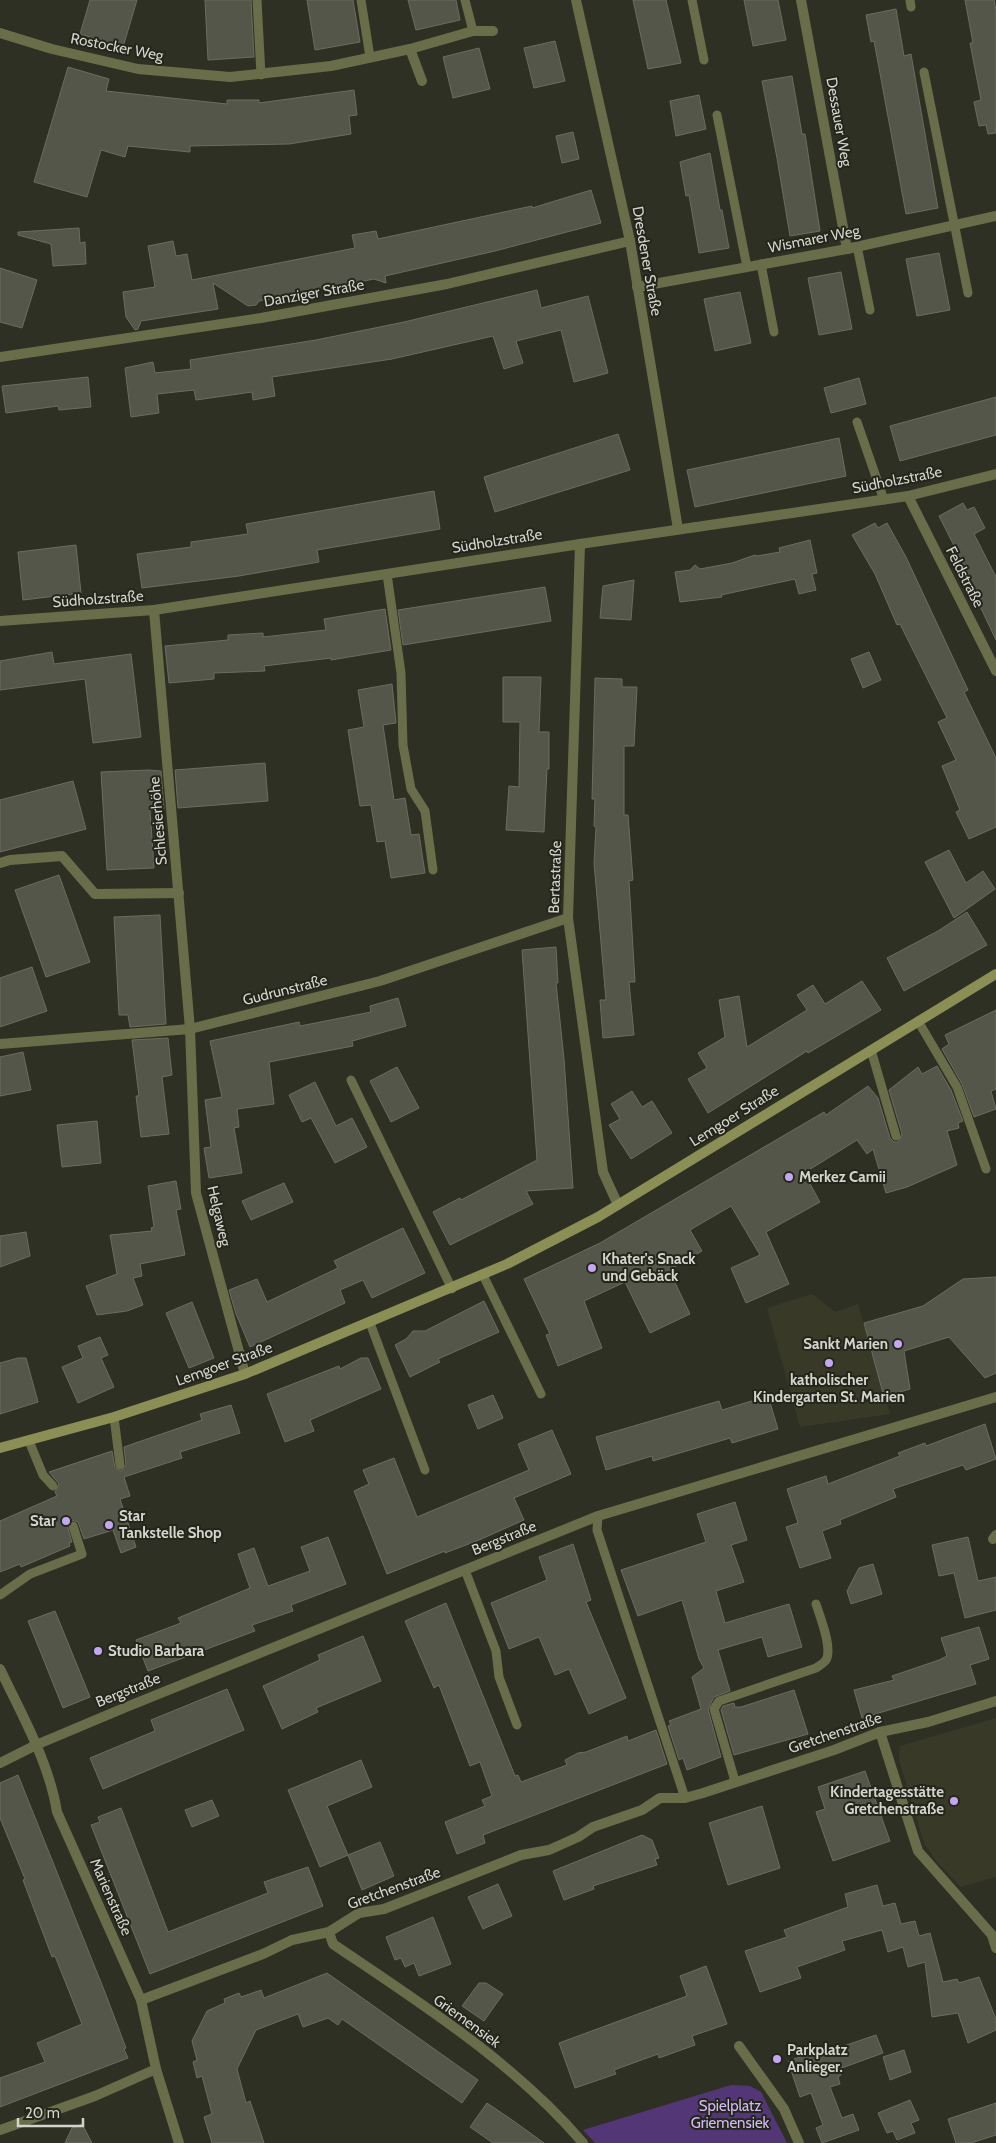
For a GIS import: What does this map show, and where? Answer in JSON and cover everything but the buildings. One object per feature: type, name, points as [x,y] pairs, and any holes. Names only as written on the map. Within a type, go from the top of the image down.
[{"type":"main road","name":"Lemgoer Straße","points":[[0,1448],[114,1417],[244,1374],[483,1276],[618,1205],[996,974]]},
{"type":"street","name":"Dresdener Straße","points":[[576,0],[630,241],[678,529]]},
{"type":"street","name":"Dessauer Weg","points":[[801,0],[852,248]]},
{"type":"street","name":"Rostocker Weg","points":[[0,33],[52,49],[138,69],[201,76],[230,77],[331,66],[410,49],[473,31],[493,30]]},
{"type":"street","points":[[410,49],[422,81]]},
{"type":"street","name":"Wismarer Weg","points":[[637,287],[852,248],[996,216]]},
{"type":"street","name":"Danziger Straße","points":[[0,357],[261,318],[447,284],[630,241]]},
{"type":"street","name":"Südholzstraße","points":[[0,622],[154,610],[678,529],[884,500],[908,496],[996,474]]},
{"type":"street","name":"Feldstraße","points":[[908,496],[996,671]]},
{"type":"street","name":"Bertastraße","points":[[580,544],[568,918],[603,1172],[618,1205]]},
{"type":"street","name":"Schlesierhöhe","points":[[154,610],[190,1029]]},
{"type":"street","points":[[0,863],[10,860],[62,856],[95,894],[179,893]]},
{"type":"street","name":"Gudrunstraße","points":[[0,1044],[190,1029],[380,981],[568,918]]},
{"type":"street","name":"Helgaweg","points":[[190,1029],[196,1193],[244,1374]]},
{"type":"street","name":"Bergstraße","points":[[0,1763],[36,1745],[598,1516],[996,1397]]},
{"type":"street","name":"Marienstraße","points":[[0,1669],[36,1745],[54,1790],[57,1812],[141,2000],[156,2069],[179,2143]]},
{"type":"street","name":"Gretchenstraße","points":[[141,2000],[263,1954],[292,1940],[328,1932],[359,1913],[384,1909],[521,1855],[549,1850],[578,1837],[593,1827],[642,1810],[660,1798],[686,1798],[834,1750],[880,1732],[928,1722],[996,1701]]},
{"type":"street","points":[[880,1732],[918,1851],[992,1935],[996,1948]]},
{"type":"street","name":"Griemensiek","points":[[328,1932],[333,1944],[516,2076],[583,2143]]},
{"type":"street","points":[[739,2046],[784,2110],[799,2143]]},
{"type":"street","points":[[0,2130],[94,2096],[156,2069]]},
{"type":"lane","points":[[257,0],[261,74]]},
{"type":"lane","points":[[361,0],[370,57]]},
{"type":"lane","points":[[465,0],[473,31]]},
{"type":"lane","points":[[692,0],[704,60]]},
{"type":"lane","points":[[924,72],[968,293]]},
{"type":"lane","points":[[717,115],[747,266]]},
{"type":"lane","points":[[852,248],[870,310]]},
{"type":"lane","points":[[762,264],[774,332]]},
{"type":"lane","points":[[857,422],[884,500]]},
{"type":"lane","points":[[387,574],[401,673],[403,745],[411,789],[426,811],[433,870]]},
{"type":"lane","points":[[918,1021],[957,1087],[986,1169]]},
{"type":"lane","points":[[871,1050],[896,1136]]},
{"type":"lane","points":[[351,1080],[452,1289]]},
{"type":"lane","points":[[483,1276],[542,1394]]},
{"type":"lane","points":[[370,1322],[425,1470]]},
{"type":"lane","points":[[114,1417],[120,1465]]},
{"type":"lane","points":[[29,1440],[42,1475],[53,1486]]},
{"type":"lane","points":[[598,1516],[597,1530],[686,1798]]},
{"type":"lane","points":[[0,1595],[30,1574],[82,1554],[73,1526]]},
{"type":"lane","points":[[465,1570],[496,1651],[500,1677],[516,1725]]},
{"type":"lane","points":[[735,1782],[714,1709],[719,1701],[816,1668],[826,1661],[828,1653],[826,1637],[816,1604]]},
{"type":"shaded area","name":"katholischer Kindergarten St. Marien","points":[[812,1294],[835,1312],[858,1304],[890,1414],[800,1427],[767,1308]]},
{"type":"shaded area","name":"Kindertagesstätte Gretchenstraße","points":[[996,1718],[996,1877],[961,1887],[936,1861],[924,1843],[899,1760],[900,1746]]},
{"type":"green space","name":"Spielplatz Griemensiek","points":[[731,2085],[750,2086],[761,2092],[787,2143],[595,2143],[583,2130]]},
{"type":"place","name":"Merkez Camii","points":[[789,1177]]},
{"type":"place","name":"Khater's Snack und Gebäck","points":[[592,1268]]},
{"type":"place","name":"Sankt Marien","points":[[898,1344]]},
{"type":"place","name":"katholischer Kindergarten St. Marien","points":[[829,1363]]},
{"type":"place","name":"Star","points":[[66,1521]]},
{"type":"place","name":"Star Tankstelle Shop","points":[[109,1525]]},
{"type":"place","name":"Studio Barbara","points":[[98,1651]]},
{"type":"place","name":"Kindertagesstätte Gretchenstraße","points":[[954,1801]]},
{"type":"place","name":"Parkplatz Anlieger.","points":[[777,2059]]}]
